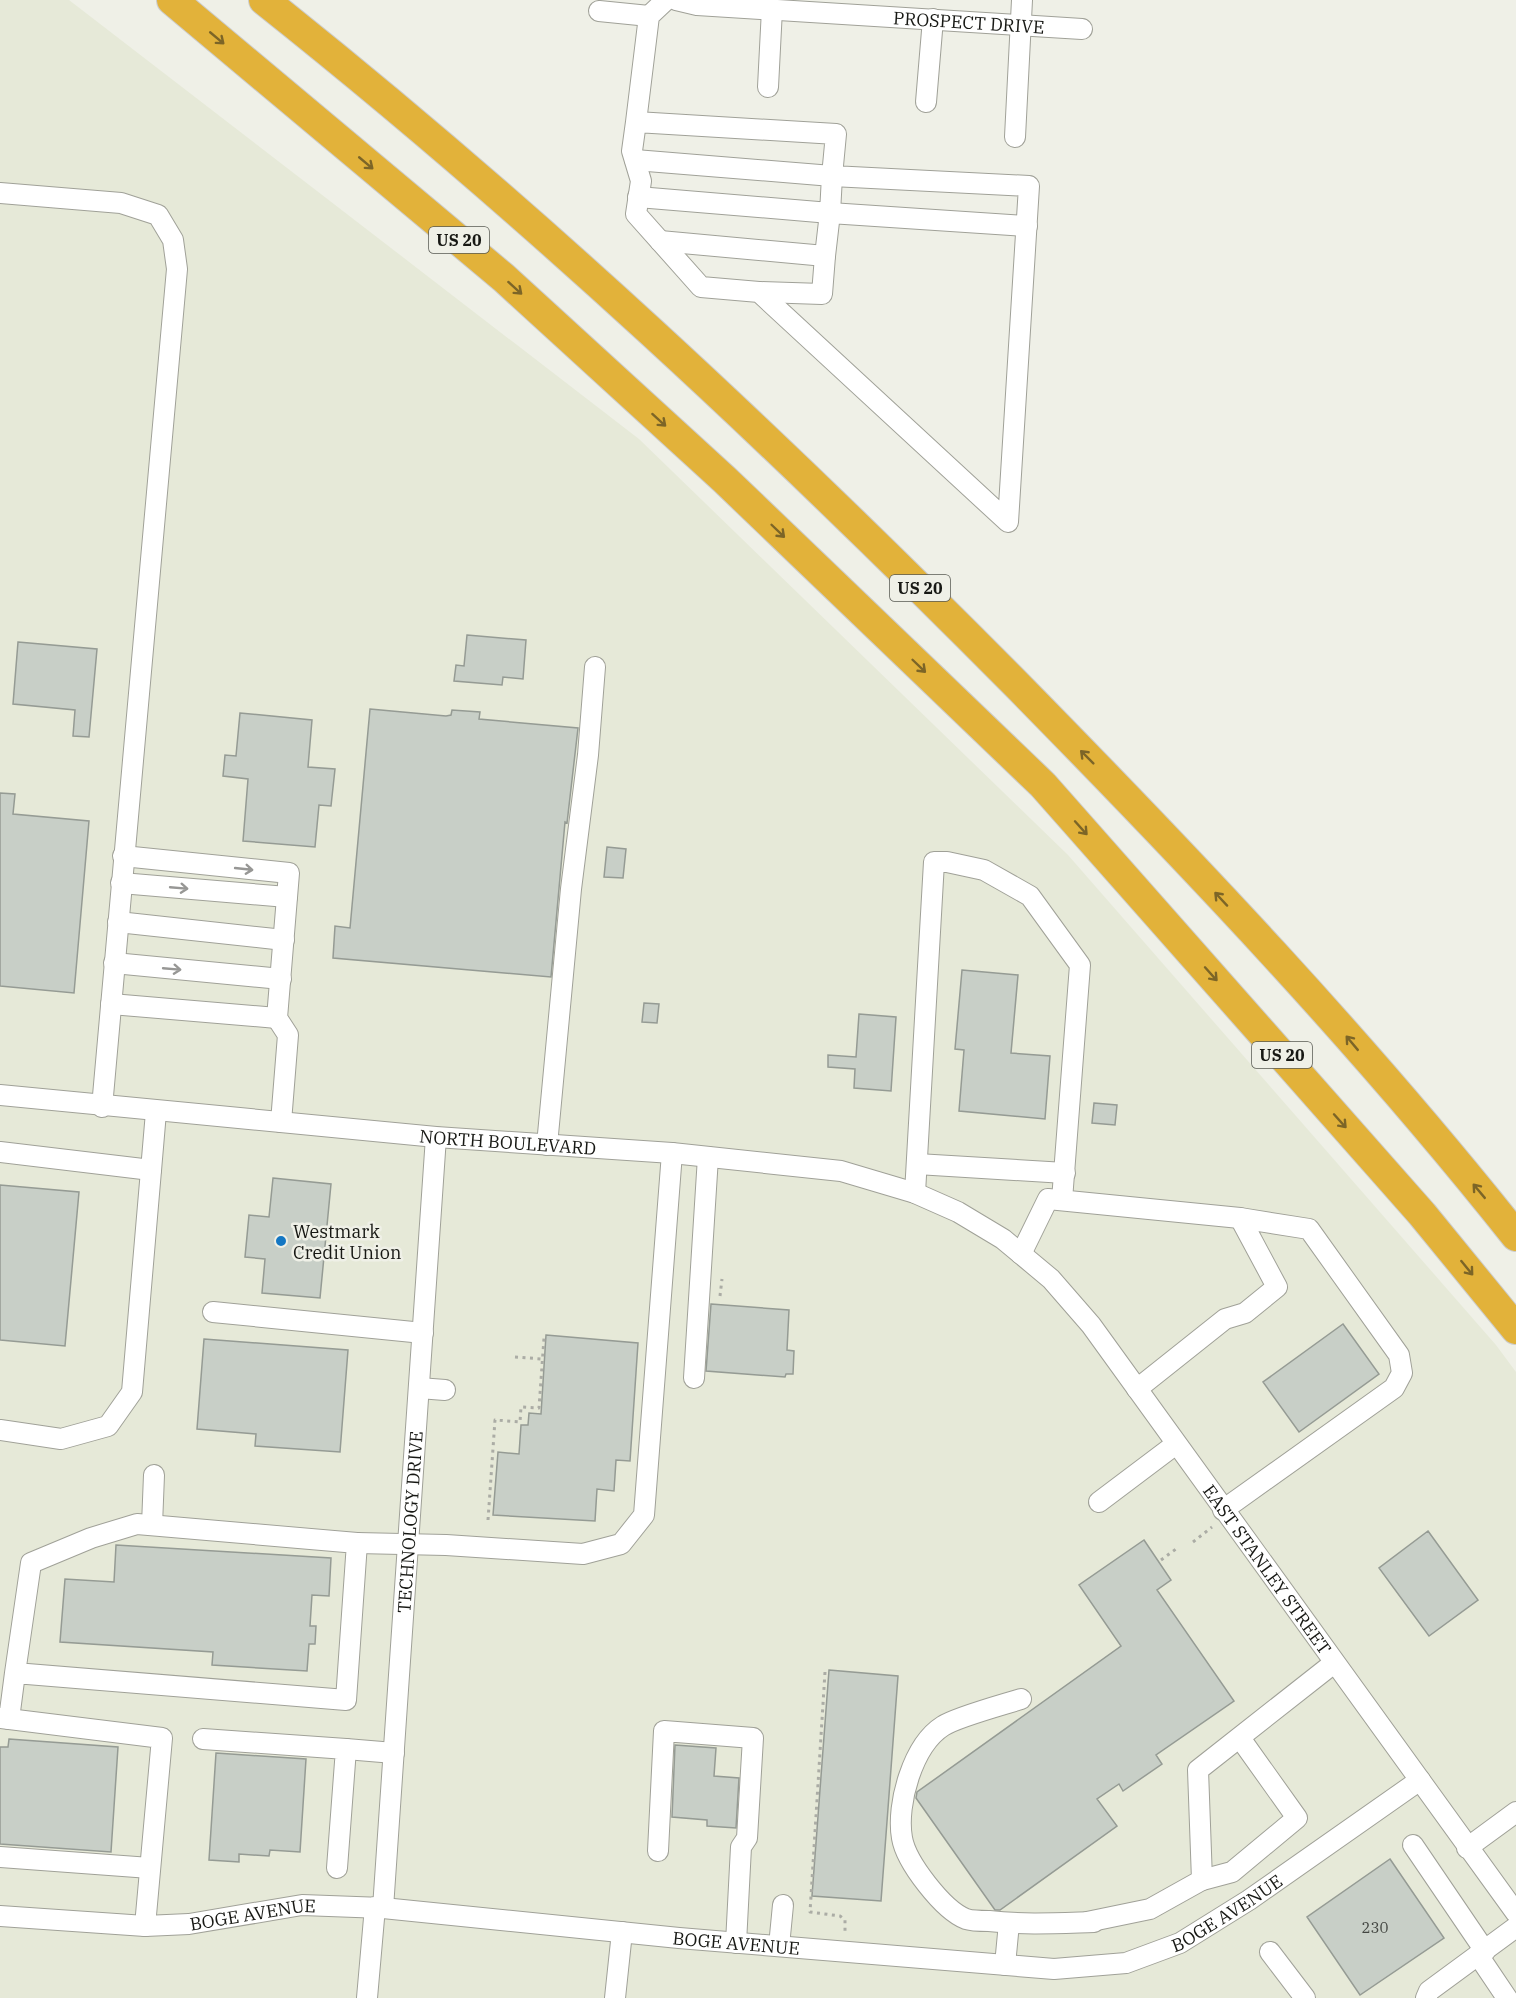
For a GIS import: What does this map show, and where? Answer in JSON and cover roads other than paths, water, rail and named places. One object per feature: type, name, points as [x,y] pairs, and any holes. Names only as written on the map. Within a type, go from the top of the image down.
[{"type":"highway","name":"US 20","points":[[172,0],[504,278],[725,480],[1042,785],[1422,1214],[1516,1329]]},
{"type":"highway","name":"US 20","points":[[264,0],[323,47],[610,292],[900,567],[1147,819],[1340,1028],[1516,1236]]},
{"type":"street","points":[[636,122],[836,134],[822,294],[701,287],[636,214],[641,181],[632,151],[649,16],[666,0]]},
{"type":"street","name":"PROSPECT DRIVE","points":[[676,0],[697,5],[752,4],[772,9],[889,8],[933,19],[1082,28]]},
{"type":"street","points":[[1015,137],[1022,0]]},
{"type":"street","points":[[768,87],[772,9]]},
{"type":"street","points":[[599,11],[649,16]]},
{"type":"street","points":[[926,102],[933,19]]},
{"type":"street","points":[[635,160],[832,176],[1029,186],[1008,522],[759,292]]},
{"type":"street","points":[[0,193],[121,203],[158,215],[173,240],[177,269],[102,1107]]},
{"type":"street","points":[[638,196],[830,213],[1027,226]]},
{"type":"street","points":[[660,241],[825,256]]},
{"type":"street","points":[[548,1145],[595,667]]},
{"type":"street","points":[[123,856],[289,873],[277,1018],[288,1035],[281,1122]]},
{"type":"street","points":[[915,1193],[934,862],[947,862],[984,870],[1030,896],[1080,965],[1062,1200]]},
{"type":"street","points":[[121,884],[287,897]]},
{"type":"street","points":[[118,922],[284,940]]},
{"type":"street","points":[[114,963],[280,979]]},
{"type":"street","points":[[111,1004],[277,1018]]},
{"type":"street","name":"NORTH BOULEVARD","points":[[0,1095],[156,1112],[436,1137],[708,1157],[841,1171],[915,1193],[958,1212],[1003,1239]]},
{"type":"street","points":[[0,1430],[60,1439],[108,1426],[132,1392],[156,1112]]},
{"type":"street","name":"TECHNOLOGY DRIVE","points":[[368,1998],[394,1753],[436,1137]]},
{"type":"street","points":[[0,1152],[151,1170]]},
{"type":"street","points":[[146,1926],[162,1738],[4,1719],[15,1673],[31,1563],[91,1538],[137,1524],[357,1543],[446,1545],[583,1554],[621,1544],[644,1515],[672,1154]]},
{"type":"street","points":[[694,1378],[708,1157]]},
{"type":"street","points":[[917,1164],[1065,1173]]},
{"type":"street","points":[[1021,1254],[1048,1199],[1240,1218],[1309,1228],[1399,1355],[1402,1373],[1394,1388],[1223,1510]]},
{"type":"street","points":[[1137,1389],[1225,1319],[1245,1313],[1277,1287],[1240,1218]]},
{"type":"street","name":"EAST STANLEY STREET","points":[[1003,1239],[1051,1279],[1091,1324],[1516,1913]]},
{"type":"street","points":[[213,1312],[423,1333]]},
{"type":"street","points":[[419,1388],[445,1390]]},
{"type":"street","points":[[1099,1502],[1176,1444]]},
{"type":"street","points":[[152,1525],[154,1475]]},
{"type":"street","points":[[15,1673],[346,1700],[357,1543]]},
{"type":"street","points":[[1202,1880],[1198,1770],[1334,1663]]},
{"type":"street","points":[[1021,1699],[943,1726],[921,1750],[909,1773],[902,1814],[902,1839],[921,1876],[947,1906],[966,1919],[1009,1923],[1090,1922],[1150,1909],[1202,1880],[1232,1872],[1297,1818],[1240,1738]]},
{"type":"street","points":[[658,1851],[664,1731],[753,1738],[747,1838],[741,1847],[736,1942]]},
{"type":"street","points":[[203,1739],[394,1753]]},
{"type":"street","points":[[337,1868],[346,1749]]},
{"type":"street","name":"BOGE AVENUE","points":[[0,1916],[146,1926],[189,1924],[302,1905],[379,1908],[622,1932],[1054,1969],[1126,1963],[1180,1943],[1249,1900],[1419,1780]]},
{"type":"street","points":[[1467,1848],[1516,1812]]},
{"type":"street","points":[[1413,1845],[1507,1998]]},
{"type":"street","points":[[0,1857],[150,1868]]},
{"type":"street","points":[[779,1946],[783,1905]]},
{"type":"street","points":[[1005,1965],[1009,1923]]},
{"type":"street","points":[[1426,1998],[1429,1990],[1516,1927]]},
{"type":"street","points":[[615,1998],[622,1932]]},
{"type":"street","points":[[1270,1952],[1305,1998]]},
{"type":"place","name":"Westmark Credit Union","points":[[281,1241]]}]
